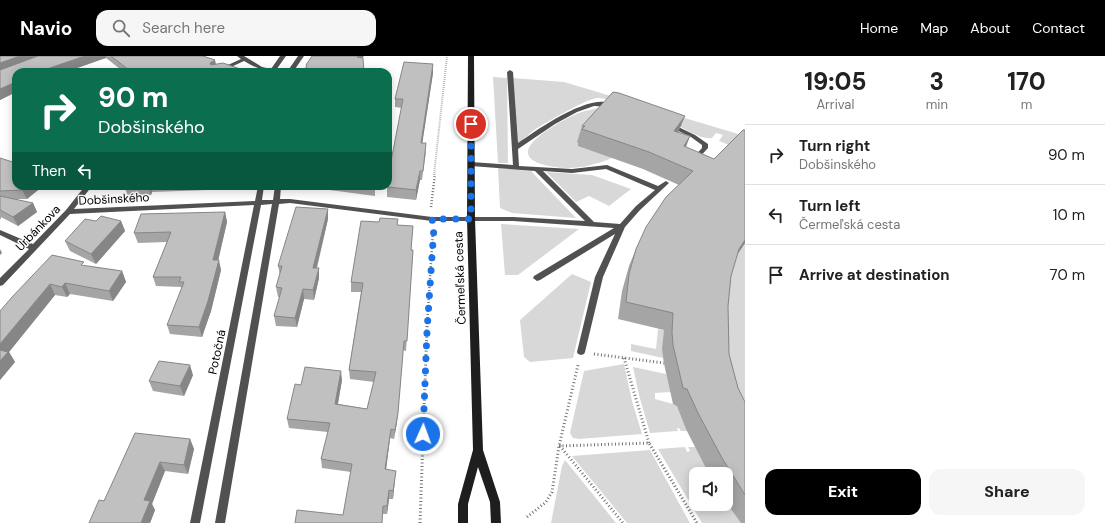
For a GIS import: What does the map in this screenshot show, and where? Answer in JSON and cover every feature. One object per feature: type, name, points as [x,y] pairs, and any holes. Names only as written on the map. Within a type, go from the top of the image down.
[{"type":"main road","name":"Čermeľská cesta","points":[[471,56],[471,219],[478,450],[495,502],[496,523]]},
{"type":"main road","name":"Čermeľská cesta","points":[[463,523],[463,504],[478,450]]},
{"type":"street","points":[[274,68],[282,56]]},
{"type":"street","points":[[293,68],[301,56]]},
{"type":"street","points":[[223,68],[242,57],[260,68]]},
{"type":"street","points":[[510,72],[516,166]]},
{"type":"street","points":[[515,148],[541,131],[580,109],[593,104],[617,106]]},
{"type":"street","points":[[660,122],[683,131],[705,144],[705,148],[690,164]]},
{"type":"street","points":[[471,164],[572,171],[607,167],[658,189]]},
{"type":"street","points":[[537,169],[592,224]]},
{"type":"street","points":[[537,278],[622,226],[658,189],[666,183]]},
{"type":"street","name":"Urbánkova","points":[[0,283],[68,212],[86,190]]},
{"type":"street","name":"Potočná","points":[[195,523],[260,190]]},
{"type":"street","points":[[220,523],[278,190]]},
{"type":"street","name":"Dobšinského","points":[[68,212],[290,201],[432,219],[471,219],[622,226]]},
{"type":"street","points":[[581,352],[599,277],[622,226]]},
{"type":"street","points":[[0,232],[34,248]]},
{"type":"path","points":[[420,523],[427,331],[434,227],[431,212],[447,56]]},
{"type":"path","points":[[527,517],[546,502],[552,492],[559,446],[581,352],[664,363]]},
{"type":"path","points":[[624,358],[649,443],[697,523]]},
{"type":"path","points":[[559,446],[649,443]]},
{"type":"path","points":[[559,446],[623,523]]},
{"type":"shaded area","points":[[493,77],[507,78],[508,163],[498,163]]},
{"type":"shaded area","points":[[513,78],[564,82],[745,136],[734,147],[719,141],[723,135],[716,133],[712,138],[703,137],[647,112],[612,100],[597,98],[575,107],[547,122],[534,130],[518,144]]},
{"type":"shaded area","points":[[603,107],[580,143],[612,158],[576,168],[567,168],[548,166],[538,163],[529,156],[529,147],[540,135],[549,129],[579,113]]},
{"type":"shaded area","points":[[498,168],[531,171],[576,218],[512,213],[500,208]]},
{"type":"shaded area","points":[[546,172],[592,175],[631,189],[609,206],[589,196],[576,202]]},
{"type":"shaded area","points":[[745,189],[745,523],[702,523],[695,511],[733,511],[733,467],[689,467],[689,501],[658,449],[685,447],[687,452],[690,451],[688,447],[695,447],[687,431],[681,431],[677,428],[678,431],[650,433],[633,367],[666,374],[663,358],[631,351],[631,344],[656,349],[658,329],[664,330]],"holes":[[[671,392],[675,403],[673,404],[655,399],[655,393]]]},
{"type":"shaded area","points":[[501,224],[579,229],[518,275],[505,275]]},
{"type":"shaded area","points":[[572,274],[591,282],[573,358],[530,362],[524,357],[520,320]]},
{"type":"shaded area","points":[[624,364],[632,401],[642,434],[579,439],[573,438],[570,433],[584,371]]},
{"type":"shaded area","points":[[650,450],[690,523],[627,523],[572,456]]},
{"type":"shaded area","points":[[565,460],[616,523],[551,523],[562,466]]},
{"type":"building","points":[[0,56],[20,56],[0,63]]},
{"type":"building","points":[[38,56],[85,56],[50,68],[12,68],[12,84],[0,89],[0,70]]},
{"type":"building","points":[[111,56],[203,56],[215,60],[210,63],[211,65],[223,63],[237,68],[126,68]]},
{"type":"building","points":[[312,56],[358,56],[357,57],[363,58],[364,68],[306,68]]},
{"type":"building","points":[[404,62],[433,64],[421,143],[426,143],[423,171],[420,171],[416,190],[392,187],[392,156],[403,99],[395,99]]},
{"type":"building","points":[[613,92],[685,116],[674,131],[690,136],[684,146],[714,159],[743,130],[745,130],[745,240],[739,249],[731,276],[728,306],[729,354],[738,388],[745,402],[745,495],[733,476],[733,467],[728,467],[698,413],[687,389],[683,388],[673,345],[673,313],[626,302],[629,274],[636,249],[646,227],[666,197],[693,171],[649,152],[582,129],[585,126],[582,126]]},
{"type":"building","points":[[0,158],[12,162],[12,190],[22,190],[0,191]]},
{"type":"building","points":[[0,196],[33,203],[13,217],[0,210]]},
{"type":"building","points":[[296,207],[328,209],[313,268],[319,268],[313,290],[303,289],[295,318],[274,316],[282,288],[276,287],[282,266],[278,266]]},
{"type":"building","points":[[225,212],[213,260],[219,260],[199,327],[167,325],[184,282],[179,282],[181,277],[153,277],[171,232],[134,233],[141,214]]},
{"type":"building","points":[[101,216],[121,221],[91,254],[65,241],[85,219],[96,221]]},
{"type":"building","points":[[380,218],[398,219],[397,225],[413,226],[411,250],[413,250],[407,341],[404,341],[398,413],[395,430],[391,429],[385,469],[396,471],[393,491],[389,490],[387,506],[383,506],[382,523],[295,523],[297,510],[343,515],[352,464],[321,459],[330,423],[287,419],[295,384],[301,385],[305,367],[341,371],[335,404],[367,409],[376,372],[349,370],[363,283],[351,282],[361,221],[379,222]]},
{"type":"building","points":[[52,255],[84,262],[81,265],[122,271],[109,291],[65,283],[62,287],[50,284],[0,344],[0,311]]},
{"type":"building","points":[[0,350],[8,352],[0,361]]},
{"type":"building","points":[[159,361],[190,365],[180,386],[149,381]]},
{"type":"building","points":[[135,433],[190,439],[184,465],[160,462],[144,500],[150,501],[141,523],[89,523],[99,500],[104,501]]},
{"type":"route","points":[[423,434],[427,331],[434,227],[432,219],[471,219],[471,124]]}]
